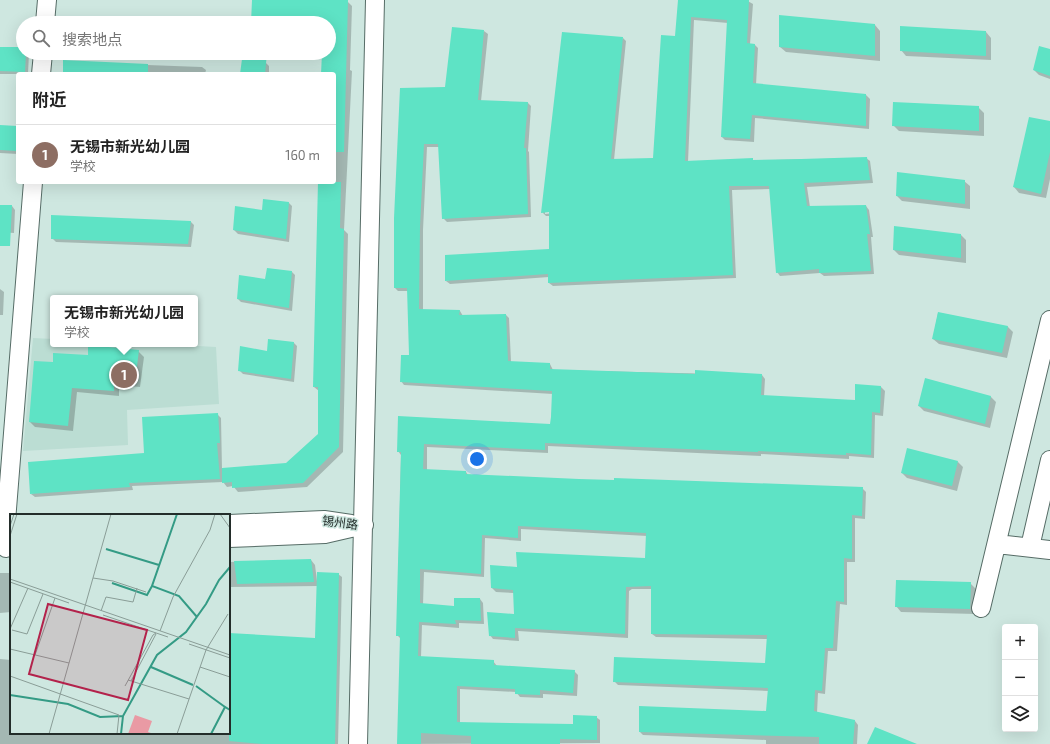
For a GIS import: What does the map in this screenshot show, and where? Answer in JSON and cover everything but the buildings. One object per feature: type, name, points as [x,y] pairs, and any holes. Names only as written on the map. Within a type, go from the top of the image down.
[{"type":"street","points":[[46,16],[47,0]]},
{"type":"street","points":[[358,744],[375,0]]},
{"type":"street","points":[[41,72],[42,60]]},
{"type":"street","points":[[6,541],[33,184]]},
{"type":"street","points":[[981,608],[1050,320]]},
{"type":"street","points":[[1030,547],[1050,460]]},
{"type":"street","name":"锡州路","points":[[230,524],[324,520],[364,526]]},
{"type":"street","name":"锡州路","points":[[230,538],[325,534],[364,526]]},
{"type":"street","points":[[997,544],[1050,550]]},
{"type":"shaded area","points":[[33,338],[50,339],[50,347],[216,347],[219,404],[127,410],[128,445],[23,451]]},
{"type":"place","name":"无锡市新光幼儿园","points":[[124,375]]}]
